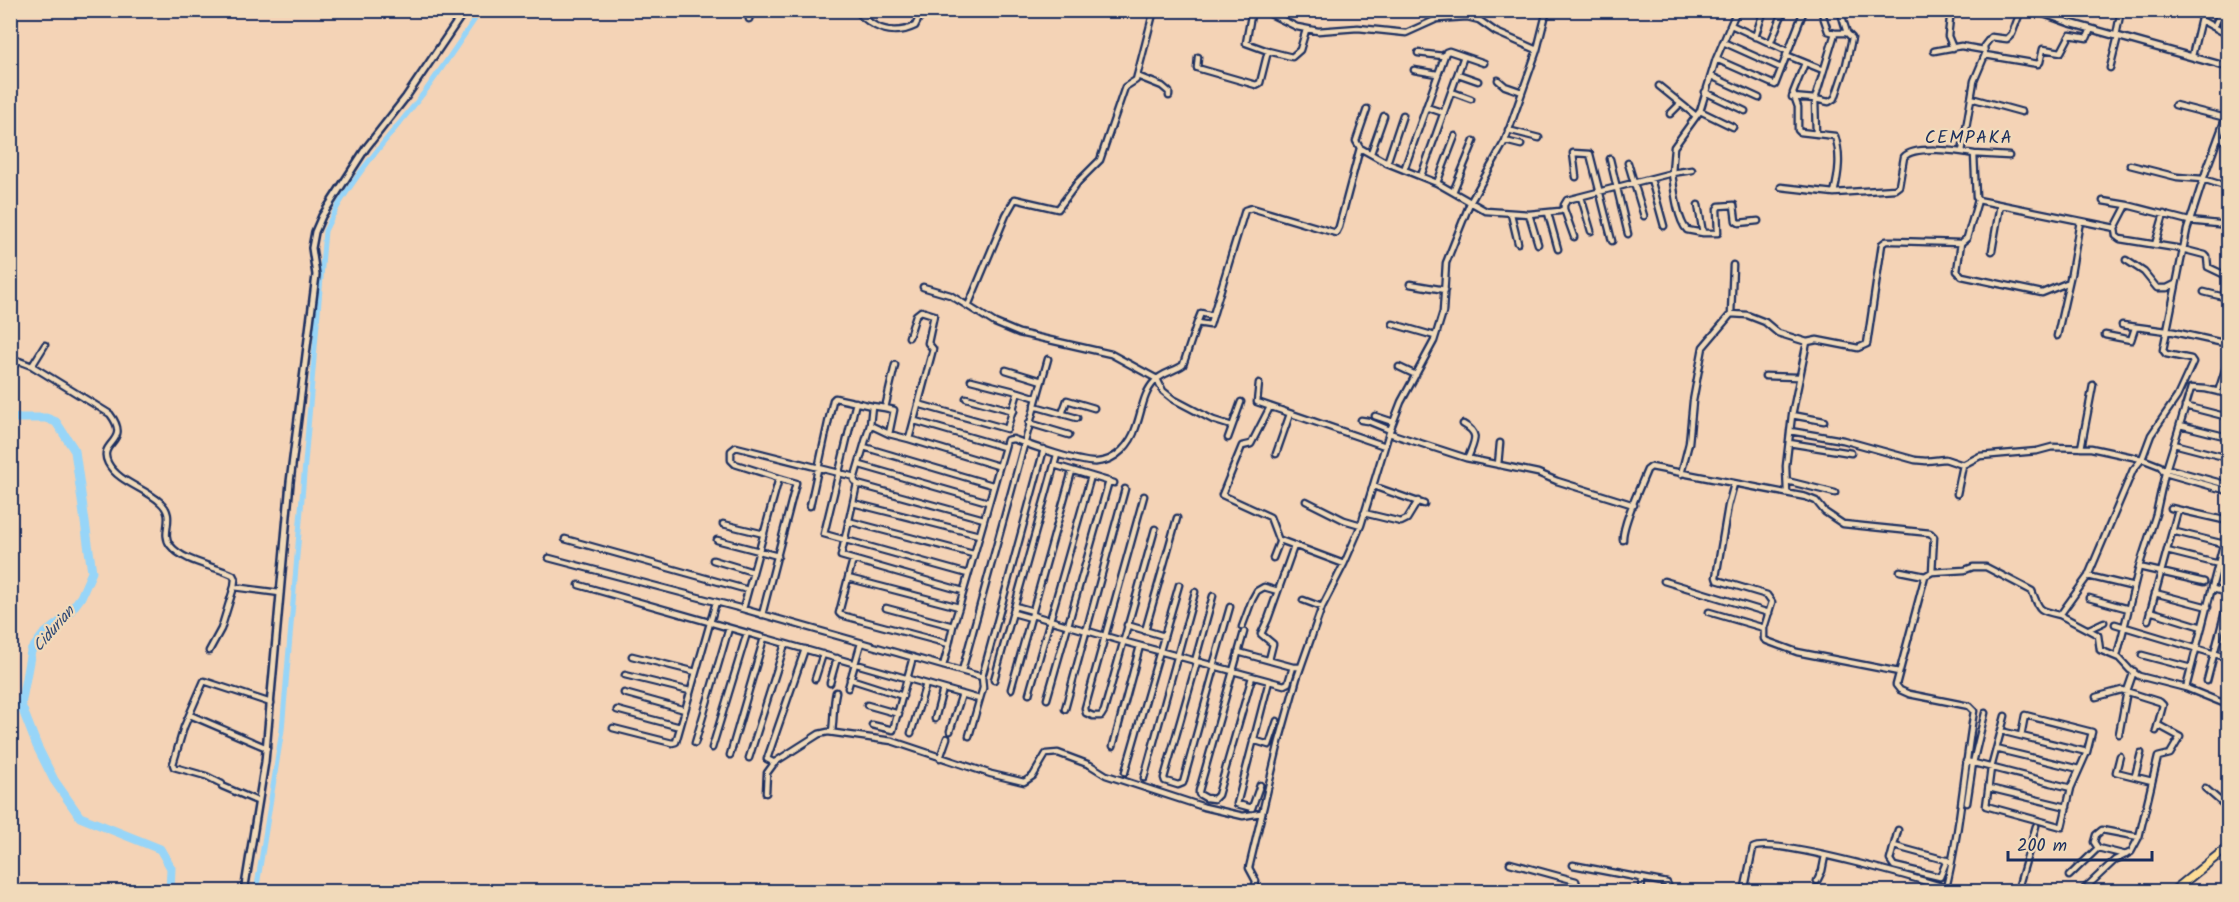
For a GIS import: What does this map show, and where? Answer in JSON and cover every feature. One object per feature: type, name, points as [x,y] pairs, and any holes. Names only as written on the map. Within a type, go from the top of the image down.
[{"type":"main road","points":[[2172,891],[2229,847]]},
{"type":"street","points":[[244,891],[267,748],[290,482],[316,275],[312,248],[315,232],[321,216],[366,148],[406,97],[465,10]]},
{"type":"street","points":[[749,19],[752,10]]},
{"type":"street","points":[[856,10],[866,21],[891,32],[915,26],[923,10]]},
{"type":"street","points":[[968,306],[1006,215],[1015,199],[1056,210],[1060,208],[1078,182],[1100,160],[1125,87],[1136,80],[1154,10]]},
{"type":"street","points":[[1252,10],[1246,43],[1292,57],[1300,50],[1306,30]]},
{"type":"street","points":[[1262,10],[1306,30],[1318,31],[1358,28],[1406,33],[1442,18],[1455,16],[1473,18],[1496,32],[1536,50]]},
{"type":"street","points":[[1442,10],[1442,18]]},
{"type":"street","points":[[1254,891],[1256,881],[1249,868],[1261,813],[1301,667],[1322,607],[1344,564],[1360,525],[1393,422],[1435,336],[1443,312],[1446,263],[1470,203],[1504,141],[1536,50],[1547,10]]},
{"type":"street","points":[[1737,10],[1716,59],[1700,111],[1674,147],[1672,173],[1682,224],[1687,230],[1703,233],[1719,232],[1717,208],[1719,206],[1734,205],[1736,221],[1739,223],[1758,221]]},
{"type":"street","points":[[1755,37],[1764,10]]},
{"type":"street","points":[[1770,44],[1784,10]]},
{"type":"street","points":[[1716,59],[1775,85],[1803,13],[1802,10]]},
{"type":"street","points":[[1821,10],[1828,30],[1835,33],[1847,33]]},
{"type":"street","points":[[1792,97],[1829,102],[1835,98],[1852,38],[1847,33],[1840,10]]},
{"type":"street","points":[[1951,10],[1948,36],[1953,48]]},
{"type":"street","points":[[1962,152],[1974,81],[1984,46],[1991,37],[2007,39],[2012,34],[2021,10]]},
{"type":"street","points":[[2034,10],[2091,29],[2229,67]]},
{"type":"street","points":[[2110,68],[2121,10]]},
{"type":"street","points":[[2192,56],[2203,10]]},
{"type":"street","points":[[2214,27],[2221,11]]},
{"type":"street","points":[[2201,20],[2221,31],[2229,21]]},
{"type":"street","points":[[1731,25],[1823,70]]},
{"type":"street","points":[[1934,51],[1961,46],[2038,64],[2044,49],[2061,52],[2070,35],[2087,38],[2091,29]]},
{"type":"street","points":[[1816,134],[1815,99],[1835,33]]},
{"type":"street","points":[[1723,42],[1781,68]]},
{"type":"street","points":[[1198,57],[1197,68],[1256,85],[1260,82],[1268,51]]},
{"type":"street","points":[[1404,170],[1443,56],[1449,51],[1484,63]]},
{"type":"street","points":[[1418,53],[1443,56]]},
{"type":"street","points":[[1421,176],[1464,56]]},
{"type":"street","points":[[1792,97],[1805,63]]},
{"type":"street","points":[[1414,70],[1437,74]]},
{"type":"street","points":[[1458,74],[1478,81]]},
{"type":"street","points":[[1137,76],[1162,86],[1169,92],[1169,96]]},
{"type":"street","points":[[1711,76],[1759,98]]},
{"type":"street","points":[[1498,80],[1505,86],[1522,92]]},
{"type":"street","points":[[1659,86],[1696,116]]},
{"type":"street","points":[[1452,92],[1471,99]]},
{"type":"street","points":[[1705,92],[1745,111]]},
{"type":"street","points":[[1792,97],[1798,107],[1798,131],[1833,134],[1836,137],[1839,171],[1834,193]]},
{"type":"street","points":[[1971,99],[2022,112]]},
{"type":"street","points":[[1670,114],[1680,104]]},
{"type":"street","points":[[2175,105],[2226,118]]},
{"type":"street","points":[[1426,107],[1444,113]]},
{"type":"street","points":[[1367,109],[1356,141],[1360,148],[1387,163],[1437,183],[1485,211],[1529,214],[1564,209]]},
{"type":"street","points":[[1700,111],[1733,127]]},
{"type":"street","points":[[2060,615],[2088,576],[2133,470],[2142,459],[2151,435],[2177,396],[2193,362],[2191,359],[2164,353],[2163,350],[2189,221],[2229,111]]},
{"type":"street","points":[[1387,163],[1403,115]]},
{"type":"street","points":[[1371,153],[1384,116]]},
{"type":"street","points":[[1508,130],[1539,138]]},
{"type":"street","points":[[1437,183],[1455,136]]},
{"type":"street","points":[[2218,138],[2229,141]]},
{"type":"street","points":[[1453,192],[1474,141]]},
{"type":"street","points":[[1504,141],[1521,145]]},
{"type":"street","points":[[1197,323],[1209,326],[1245,210],[1252,208],[1336,232],[1360,148]]},
{"type":"street","points":[[1781,187],[1834,193],[1897,189],[1904,157],[1914,150],[2009,156]]},
{"type":"street","points":[[1576,177],[1572,154],[1590,154],[1612,241]]},
{"type":"street","points":[[1974,154],[1978,200],[1967,238],[1961,243],[1957,267],[1959,273],[1962,276],[2042,293],[2067,284]]},
{"type":"street","points":[[1610,159],[1628,234]]},
{"type":"street","points":[[1628,163],[1644,216]]},
{"type":"street","points":[[2130,165],[2177,177],[2204,179],[2229,187]]},
{"type":"street","points":[[1574,237],[1563,205],[1567,200],[1692,170]]},
{"type":"street","points":[[1651,179],[1665,226]]},
{"type":"street","points":[[1581,197],[1591,231]]},
{"type":"street","points":[[1978,200],[2115,228]]},
{"type":"street","points":[[2103,201],[2189,221],[2229,225]]},
{"type":"street","points":[[1698,205],[1703,233]]},
{"type":"street","points":[[1992,251],[2000,205]]},
{"type":"street","points":[[2127,205],[2115,228],[2116,236],[2120,239],[2205,255],[2208,267],[2227,276],[2226,297],[2204,292]]},
{"type":"street","points":[[1548,213],[1558,249]]},
{"type":"street","points":[[1511,214],[1518,243]]},
{"type":"street","points":[[1529,214],[1538,244]]},
{"type":"street","points":[[2155,245],[2164,214]]},
{"type":"street","points":[[2057,336],[2080,221]]},
{"type":"street","points":[[1731,314],[1747,315],[1765,322],[1778,333],[1807,342],[1817,340],[1858,348],[1867,344],[1883,243],[1894,241],[1961,243]]},
{"type":"street","points":[[2126,260],[2144,272],[2157,288],[2167,288],[2175,284]]},
{"type":"street","points":[[1681,474],[1689,443],[1693,401],[1703,347],[1731,314],[1733,265]]},
{"type":"street","points":[[1410,284],[1445,290]]},
{"type":"street","points":[[923,287],[950,296],[995,323],[1019,333],[1111,354],[1157,379],[1163,391],[1173,399],[1213,420],[1232,426]]},
{"type":"street","points":[[909,338],[916,315],[921,311],[934,315],[928,343],[933,350],[909,439]]},
{"type":"street","points":[[943,666],[992,485],[1007,440],[1090,462],[1104,461],[1118,454],[1124,450],[1136,429],[1144,398],[1157,379],[1183,364],[1200,314],[1213,316]]},
{"type":"street","points":[[1393,324],[1435,336]]},
{"type":"street","points":[[2122,326],[2167,330],[2229,344]]},
{"type":"street","points":[[2105,336],[2131,340],[2135,328]]},
{"type":"street","points":[[1787,493],[1786,466],[1792,415],[1807,342]]},
{"type":"street","points":[[32,366],[45,345]]},
{"type":"street","points":[[962,671],[1048,359]]},
{"type":"street","points":[[10,369],[19,361],[32,366],[110,414],[118,425],[106,457],[112,469],[158,499],[165,507],[169,517],[167,532],[170,544],[202,565],[233,575],[234,587],[221,629],[209,651]]},
{"type":"street","points":[[2218,392],[2229,361]]},
{"type":"street","points":[[885,408],[895,365]]},
{"type":"street","points":[[1400,367],[1416,375]]},
{"type":"street","points":[[1006,370],[1041,381]]},
{"type":"street","points":[[1765,376],[1799,377]]},
{"type":"street","points":[[971,380],[1036,398]]},
{"type":"street","points":[[1259,383],[1256,402],[1385,446]]},
{"type":"street","points":[[2081,448],[2093,385]]},
{"type":"street","points":[[2117,656],[2139,567],[2189,392],[2192,387],[2229,394]]},
{"type":"street","points":[[918,404],[1005,429],[1014,411],[1018,392]]},
{"type":"street","points":[[810,506],[835,398],[894,411],[889,434]]},
{"type":"street","points":[[966,398],[1014,411]]},
{"type":"street","points":[[1062,414],[1067,400],[1094,408]]},
{"type":"street","points":[[856,402],[824,534],[968,574]]},
{"type":"street","points":[[1227,438],[1241,402]]},
{"type":"street","points":[[872,406],[870,425],[854,480],[857,484],[841,556],[963,591]]},
{"type":"street","points":[[1034,406],[1077,418]]},
{"type":"street","points":[[2185,406],[2229,417]]},
{"type":"street","points":[[1270,407],[1251,444],[1242,446],[1222,495],[1270,517],[1279,541],[1273,558]]},
{"type":"street","points":[[1276,454],[1290,414]]},
{"type":"street","points":[[1792,415],[1824,421]]},
{"type":"street","points":[[1375,416],[1393,422]]},
{"type":"street","points":[[1361,420],[1468,458],[1538,473],[1634,505]]},
{"type":"street","points":[[915,421],[1004,447]]},
{"type":"street","points":[[1029,423],[1069,435]]},
{"type":"street","points":[[1463,424],[1473,429],[1475,435],[1468,458]]},
{"type":"street","points":[[870,425],[889,434],[998,466]]},
{"type":"street","points":[[2174,444],[2226,458],[2229,439],[2180,425]]},
{"type":"street","points":[[1790,431],[1843,440],[1915,460],[1946,459],[1962,465],[1980,456],[2037,451],[2052,447],[2091,448],[2142,459],[2166,470],[2229,491]]},
{"type":"street","points":[[1498,465],[1500,443]]},
{"type":"street","points":[[1789,443],[1851,453]]},
{"type":"street","points":[[762,615],[796,483],[735,464],[731,460],[731,451],[736,447],[855,477]]},
{"type":"street","points":[[864,447],[992,485]]},
{"type":"street","points":[[969,736],[983,687],[982,678],[1001,605],[1044,449]]},
{"type":"street","points":[[994,680],[1057,456]]},
{"type":"street","points":[[860,465],[988,502]]},
{"type":"street","points":[[1047,699],[1112,482],[1054,465]]},
{"type":"street","points":[[1957,494],[1962,465]]},
{"type":"street","points":[[1623,540],[1622,532],[1650,467],[1787,493],[1816,501],[1825,512],[1843,524],[1930,533],[1934,537],[1932,572]]},
{"type":"street","points":[[2166,470],[2229,485]]},
{"type":"street","points":[[1011,689],[1072,471]]},
{"type":"street","points":[[1029,694],[1091,476]]},
{"type":"street","points":[[743,609],[779,478]]},
{"type":"street","points":[[1787,481],[1835,493]]},
{"type":"street","points":[[857,484],[984,519]]},
{"type":"street","points":[[1734,484],[1716,577],[1717,580],[1767,595],[1772,602],[1764,628],[1764,639],[1797,652],[1899,672]]},
{"type":"street","points":[[1373,486],[1424,504]]},
{"type":"street","points":[[1065,709],[1125,489]]},
{"type":"street","points":[[1144,496],[1085,708],[1086,713],[1093,716],[1101,716],[1104,711],[1155,529]]},
{"type":"street","points":[[1306,501],[1344,520],[1360,525]]},
{"type":"street","points":[[1364,513],[1401,522],[1407,519],[1418,501]]},
{"type":"street","points":[[853,503],[979,535]]},
{"type":"street","points":[[2171,508],[2229,521]]},
{"type":"street","points":[[2148,620],[2178,510]]},
{"type":"street","points":[[1145,631],[1177,518]]},
{"type":"street","points":[[848,522],[973,554]]},
{"type":"street","points":[[723,524],[764,534]]},
{"type":"street","points":[[2186,688],[2229,526]]},
{"type":"street","points":[[2172,531],[2224,544]]},
{"type":"street","points":[[565,539],[748,590]]},
{"type":"street","points":[[717,540],[778,556]]},
{"type":"street","points":[[1279,541],[1344,564]]},
{"type":"street","points":[[1269,660],[1273,645],[1261,634],[1294,546]]},
{"type":"street","points":[[2167,551],[2219,564]]},
{"type":"street","points":[[549,558],[743,609],[982,678]]},
{"type":"street","points":[[712,560],[753,572]]},
{"type":"street","points":[[853,560],[842,596],[840,614],[949,644]]},
{"type":"street","points":[[1900,571],[1925,576],[1932,572],[1986,567],[2032,591],[2035,603],[2040,610],[2060,615],[2099,636],[2100,650],[2117,656],[2139,676],[2186,688],[2229,705]]},
{"type":"street","points":[[2139,567],[2204,582]]},
{"type":"street","points":[[1898,830],[1891,865],[1941,877],[1956,844],[1974,711],[1972,707],[1900,690],[1896,685],[1925,576]]},
{"type":"street","points":[[2088,576],[2134,587]]},
{"type":"street","points":[[848,578],[959,607]]},
{"type":"street","points":[[1664,581],[1770,613]]},
{"type":"street","points":[[579,585],[979,699]]},
{"type":"street","points":[[1125,772],[1179,585]]},
{"type":"street","points":[[234,587],[280,592]]},
{"type":"street","points":[[1252,677],[1218,795],[1214,799],[1206,798],[1199,794],[1199,790],[1243,629],[1257,591],[1264,587],[1278,591]]},
{"type":"street","points":[[2213,589],[2229,593]]},
{"type":"street","points":[[1143,778],[1195,592]]},
{"type":"street","points":[[2155,593],[2208,607]]},
{"type":"street","points":[[1213,596],[1164,778],[1173,785],[1183,783],[1230,607]]},
{"type":"street","points":[[2090,598],[2128,609]]},
{"type":"street","points":[[1303,600],[1322,607]]},
{"type":"street","points":[[2207,681],[2229,600]]},
{"type":"street","points":[[613,728],[672,743],[677,740],[716,602]]},
{"type":"street","points":[[1001,605],[1160,652],[1269,681],[1287,684],[1293,667]]},
{"type":"street","points":[[886,608],[953,626]]},
{"type":"street","points":[[2150,611],[2202,627]]},
{"type":"street","points":[[1709,612],[1764,628]]},
{"type":"street","points":[[2090,630],[2104,622]]},
{"type":"street","points":[[2115,624],[2229,658]]},
{"type":"street","points":[[1127,625],[1164,636]]},
{"type":"street","points":[[695,743],[729,628]]},
{"type":"street","points":[[712,747],[747,633]]},
{"type":"street","points":[[2220,636],[2229,638]]},
{"type":"street","points":[[730,755],[764,638]]},
{"type":"street","points":[[848,688],[861,643]]},
{"type":"street","points":[[748,758],[785,644]]},
{"type":"street","points":[[1113,746],[1140,646]]},
{"type":"street","points":[[775,763],[767,759],[805,650]]},
{"type":"street","points":[[1238,652],[1293,667],[1301,667]]},
{"type":"street","points":[[815,679],[823,654]]},
{"type":"street","points":[[2142,655],[2191,668]]},
{"type":"street","points":[[632,656],[696,672]]},
{"type":"street","points":[[872,725],[892,730],[899,714],[913,657]]},
{"type":"street","points":[[830,683],[837,658]]},
{"type":"street","points":[[2119,734],[2127,691],[2134,672]]},
{"type":"street","points":[[625,675],[690,691]]},
{"type":"street","points":[[850,679],[903,696]]},
{"type":"street","points":[[257,801],[222,786],[206,776],[174,767],[174,757],[204,681],[270,703]]},
{"type":"street","points":[[1260,785],[1252,808],[1237,804],[1269,681]]},
{"type":"street","points":[[911,734],[926,684]]},
{"type":"street","points":[[935,719],[943,689]]},
{"type":"street","points":[[2096,697],[2119,690],[2162,703],[2157,728],[2187,741]]},
{"type":"street","points":[[832,732],[836,692]]},
{"type":"street","points":[[624,693],[685,710]]},
{"type":"street","points":[[950,731],[962,694]]},
{"type":"street","points":[[867,705],[899,714]]},
{"type":"street","points":[[617,710],[680,727]]},
{"type":"street","points":[[1967,803],[1973,763],[1985,713]]},
{"type":"street","points":[[190,715],[267,748]]},
{"type":"street","points":[[2005,716],[1991,768],[1986,806],[2062,827],[2071,788],[2087,752],[2092,732],[2025,715],[2021,736]]},
{"type":"street","points":[[1253,740],[1269,745],[1277,721]]},
{"type":"street","points":[[2001,731],[2087,752]]},
{"type":"street","points":[[766,793],[768,773],[775,763],[819,734],[832,732],[892,741],[940,758],[1024,782],[1034,776],[1046,753],[1058,753],[1090,765],[1106,775],[1204,807],[1243,816],[1261,813]]},
{"type":"street","points":[[2081,891],[2115,860],[2131,852],[2139,837],[2158,756],[2170,754],[2180,737]]},
{"type":"street","points":[[940,758],[947,738]]},
{"type":"street","points":[[1996,749],[2079,769]]},
{"type":"street","points":[[2135,776],[2141,753]]},
{"type":"street","points":[[2120,756],[2116,772],[2152,781]]},
{"type":"street","points":[[1966,761],[2071,788]]},
{"type":"street","points":[[1989,788],[2067,807]]},
{"type":"street","points":[[2205,788],[2229,808]]},
{"type":"street","points":[[2036,826],[2018,889],[2036,890]]},
{"type":"street","points":[[2126,855],[2098,848],[2094,839],[2100,830],[2139,837]]},
{"type":"street","points":[[1744,891],[1754,847],[1767,845],[1825,856],[1959,891]]},
{"type":"street","points":[[1894,846],[1949,860]]},
{"type":"street","points":[[2069,876],[2098,848]]},
{"type":"street","points":[[1817,880],[1822,871],[1825,856]]},
{"type":"street","points":[[1945,889],[1949,860]]},
{"type":"street","points":[[1510,863],[1576,881],[1576,891]]},
{"type":"street","points":[[1573,865],[1667,883],[1671,891]]},
{"type":"street","points":[[1641,891],[1642,879]]},
{"type":"street","points":[[2183,883],[2192,891]]},
{"type":"waterway","points":[[256,892],[282,730],[325,231],[358,175],[426,90],[481,10]]},
{"type":"waterway","name":"Cidurian","points":[[10,418],[46,418],[56,422],[75,451],[92,572],[81,597],[66,617],[43,635],[31,651],[21,705],[37,746],[54,780],[80,817],[160,849],[171,868],[170,892]]},
{"type":"district","name":"CEMPAKA","points":[[1969,138]]}]
